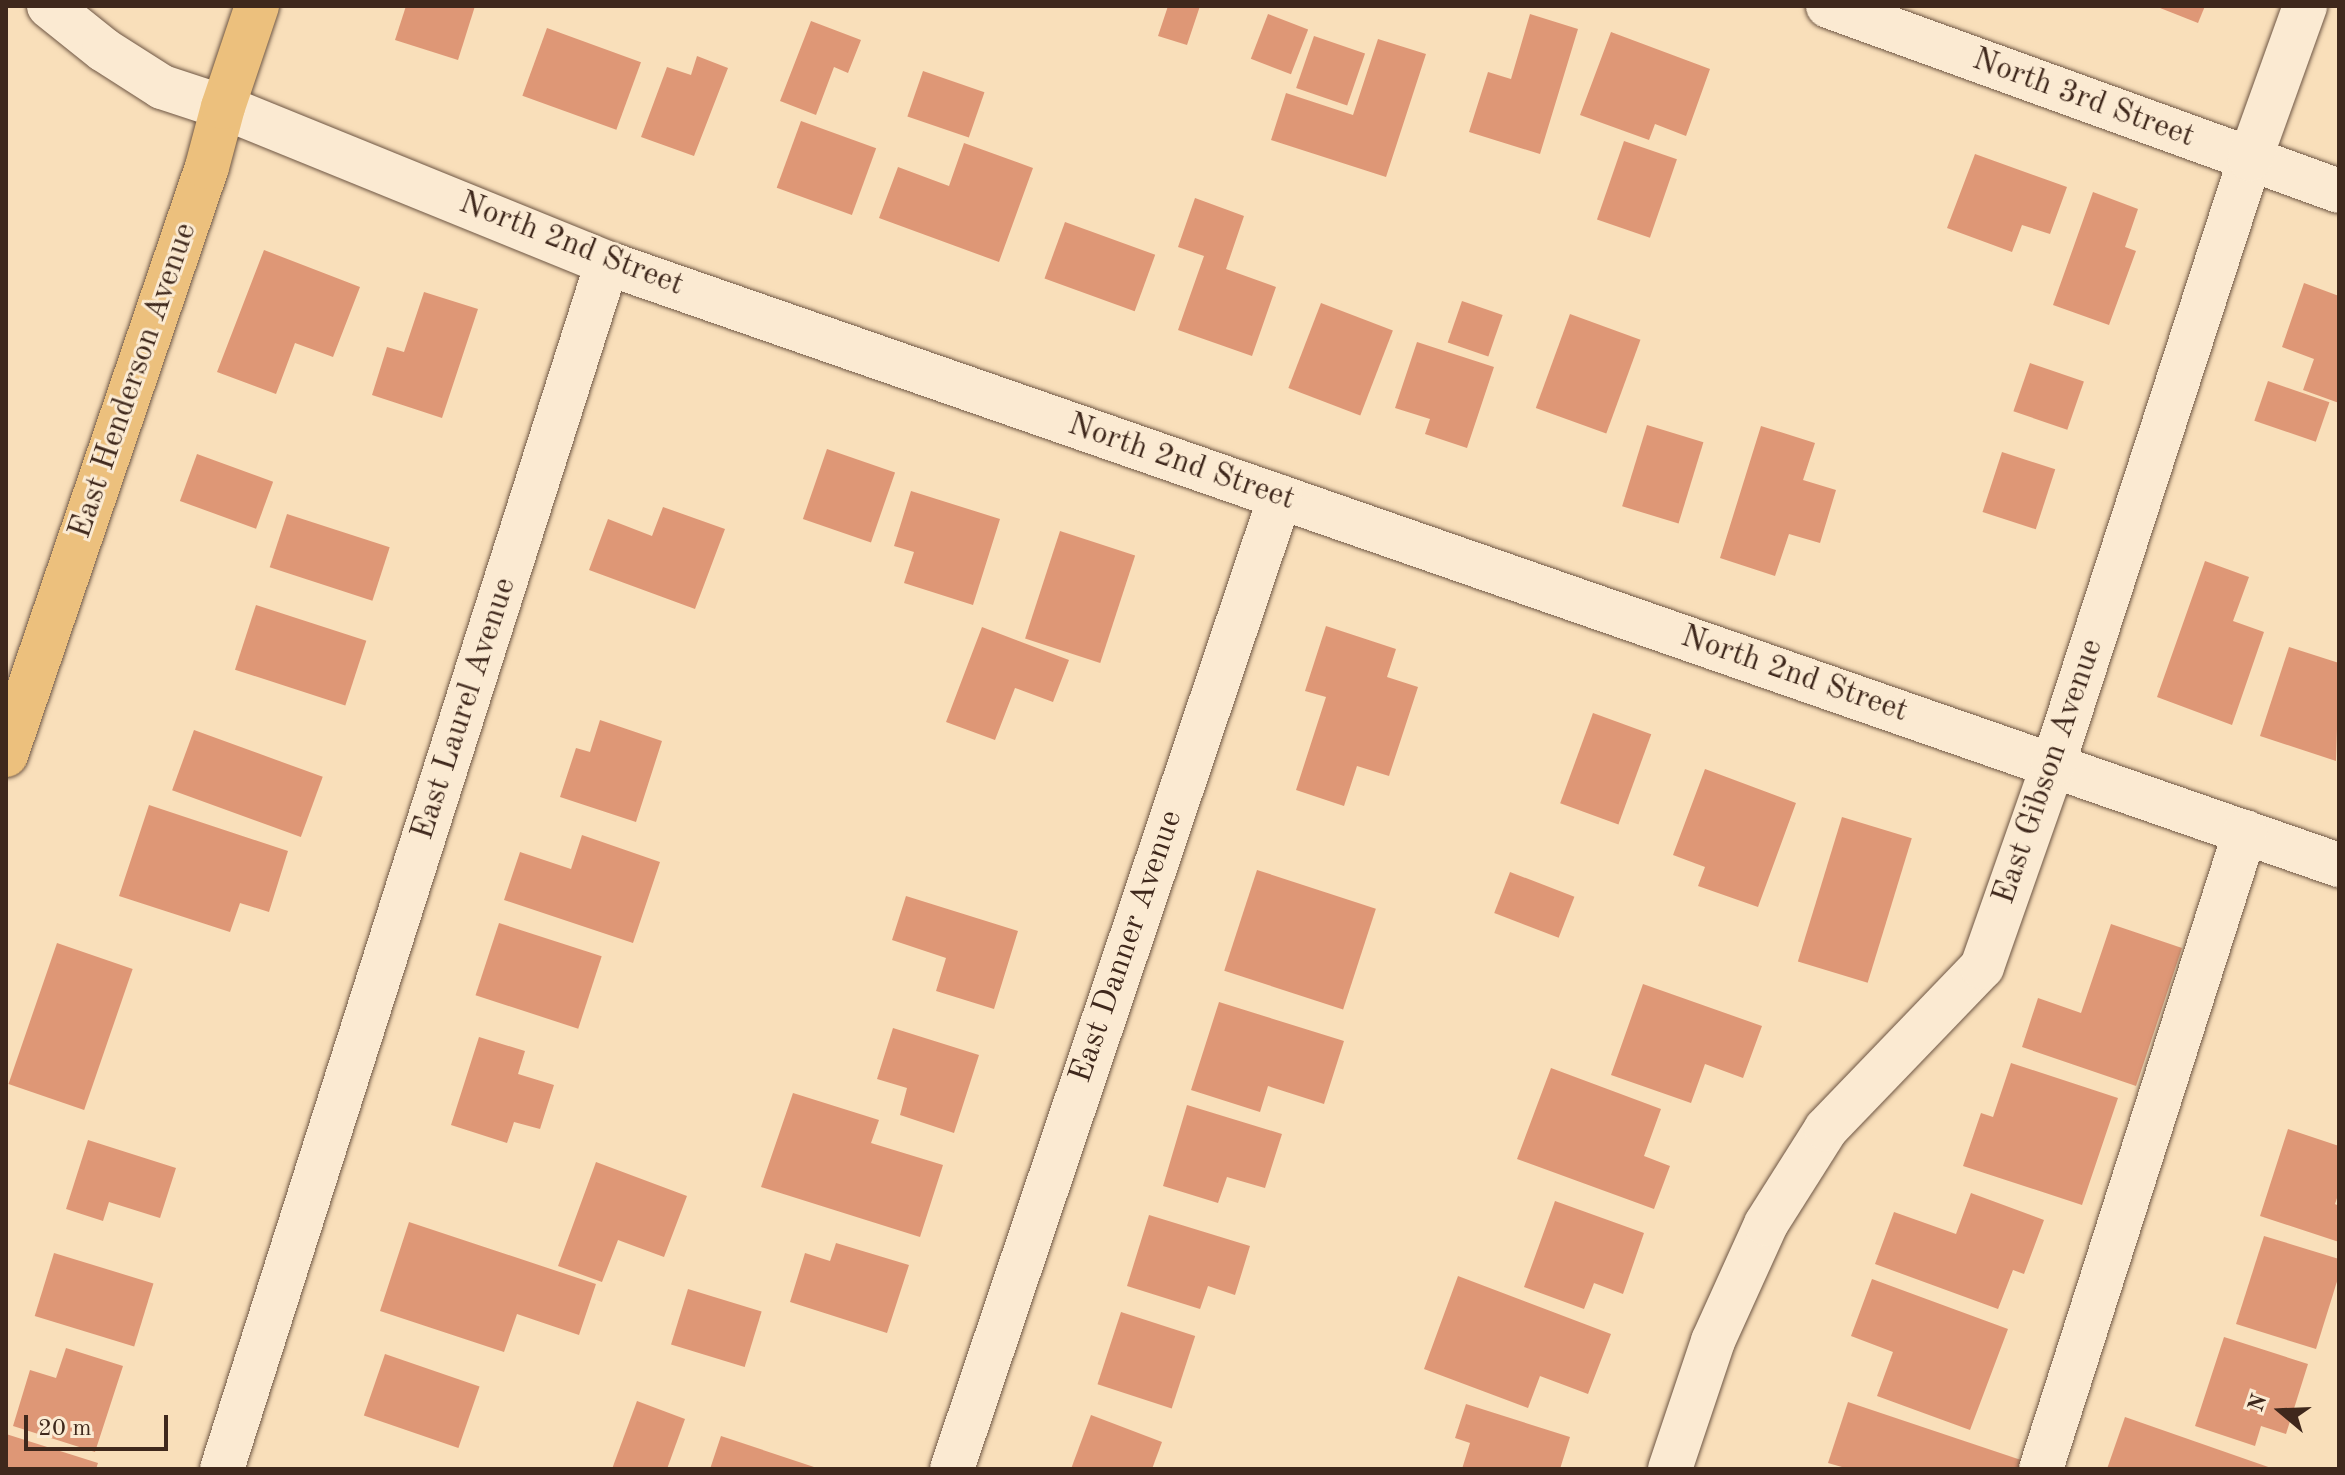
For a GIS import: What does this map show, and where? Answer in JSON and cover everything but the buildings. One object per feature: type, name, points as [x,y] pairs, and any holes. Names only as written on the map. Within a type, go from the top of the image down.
[{"type":"main road","name":"East Henderson Avenue","points":[[6,755],[207,167],[223,107],[257,6]]},
{"type":"street","name":"North 2nd Street","points":[[49,6],[104,50],[162,87],[223,107],[607,263],[2339,865]]},
{"type":"street","name":"North 3rd Street","points":[[1828,6],[2339,191]]},
{"type":"street","name":"East Gibson Avenue","points":[[1670,1469],[1713,1341],[1773,1212],[1826,1129],[1982,967],[2053,765],[2250,159],[2305,6]]},
{"type":"street","name":"East Laurel Avenue","points":[[222,1469],[607,263]]},
{"type":"street","name":"East Danner Avenue","points":[[952,1469],[1280,497]]},
{"type":"street","points":[[2041,1469],[2245,832]]}]
